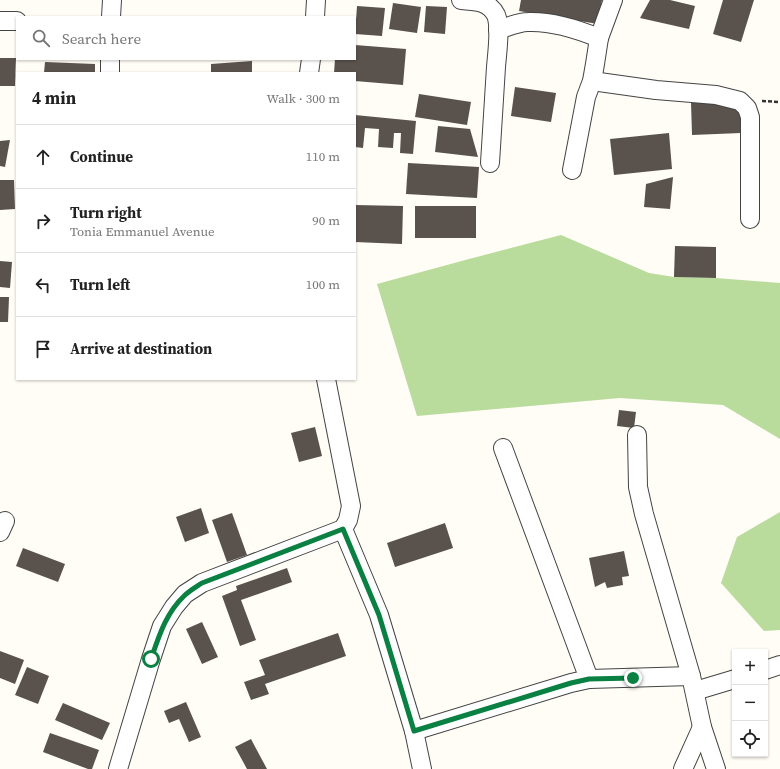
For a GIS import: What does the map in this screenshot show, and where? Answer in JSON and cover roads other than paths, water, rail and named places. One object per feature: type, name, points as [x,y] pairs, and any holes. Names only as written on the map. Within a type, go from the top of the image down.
[{"type":"street","points":[[111,16],[112,0]]},
{"type":"street","points":[[315,16],[316,0]]},
{"type":"street","points":[[461,0],[482,2],[490,7],[496,15],[498,30],[490,163]]},
{"type":"street","points":[[572,170],[586,97],[592,81],[599,38],[613,0]]},
{"type":"street","points":[[0,21],[16,20]]},
{"type":"street","points":[[498,30],[528,22],[554,24],[580,30],[599,38]]},
{"type":"street","points":[[110,60],[110,72]]},
{"type":"street","points":[[309,72],[310,60]]},
{"type":"street","points":[[592,81],[656,90],[716,95],[740,101],[747,108],[750,117],[750,219]]},
{"type":"street","points":[[118,769],[162,626],[174,607],[185,594],[202,583],[343,529],[348,520],[351,506],[326,380]]},
{"type":"street","points":[[637,435],[638,487],[644,514],[693,684],[702,727],[716,769]]},
{"type":"street","points":[[503,448],[589,679]]},
{"type":"street","points":[[343,529],[379,615],[414,731],[422,769]]},
{"type":"street","points":[[768,669],[780,665]]},
{"type":"street","points":[[414,731],[564,685],[589,679],[693,684],[732,679]]},
{"type":"street","points":[[683,769],[702,727]]}]
